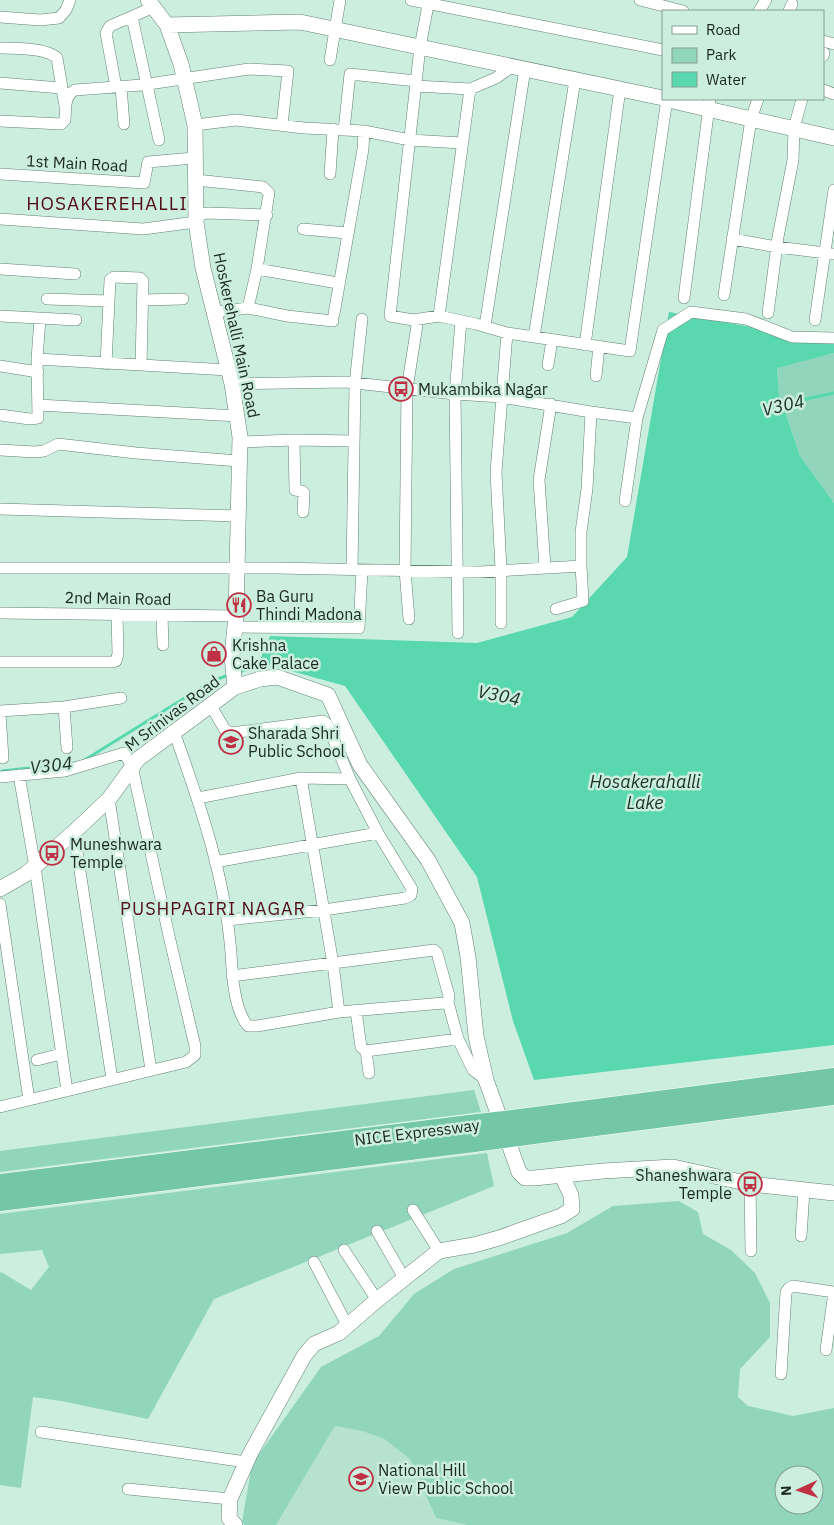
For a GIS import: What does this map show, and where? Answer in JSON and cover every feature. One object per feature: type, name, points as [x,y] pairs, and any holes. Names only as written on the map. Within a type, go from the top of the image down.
[{"type":"highway","name":"NICE Expressway","points":[[0,1201],[516,1128],[834,1078]]},
{"type":"highway","name":"NICE Expressway","points":[[516,1128],[834,1095]]},
{"type":"highway","name":"NICE Expressway","points":[[0,1184],[471,1134]]},
{"type":"street","points":[[0,16],[40,20],[59,18],[66,10],[70,0]]},
{"type":"street","points":[[330,60],[340,0]]},
{"type":"street","points":[[411,0],[429,2],[662,50]]},
{"type":"street","points":[[640,0],[669,4],[681,10]]},
{"type":"street","points":[[429,2],[420,47],[390,316],[418,319],[439,316],[507,333],[630,350],[665,100]]},
{"type":"street","points":[[124,124],[106,33],[110,26],[132,17],[151,4]]},
{"type":"street","name":"Hoskerehalli Main Road","points":[[151,4],[167,24],[181,64],[195,125],[196,222],[203,268],[215,312],[238,416],[236,622],[232,656],[234,683]]},
{"type":"street","points":[[132,17],[159,140]]},
{"type":"street","points":[[167,24],[300,22],[662,98]]},
{"type":"street","points":[[0,48],[54,54],[57,58],[65,106],[65,120],[61,124],[0,121]]},
{"type":"street","points":[[330,174],[350,74],[470,89],[519,68]]},
{"type":"street","points":[[485,326],[519,68]]},
{"type":"street","points":[[65,106],[70,93],[75,90],[146,84],[249,69],[288,71],[282,125]]},
{"type":"street","points":[[534,337],[575,80]]},
{"type":"street","points":[[0,83],[61,88]]},
{"type":"street","points":[[439,316],[470,89]]},
{"type":"street","points":[[585,344],[620,90]]},
{"type":"street","points":[[674,100],[709,104],[751,119],[834,138]]},
{"type":"street","points":[[724,295],[751,119],[758,100]]},
{"type":"street","points":[[768,313],[777,247],[793,160],[794,128],[802,100]]},
{"type":"street","points":[[684,298],[709,104]]},
{"type":"street","points":[[195,125],[236,120],[364,131],[410,140],[462,143]]},
{"type":"street","points":[[215,312],[248,308],[287,316],[334,317],[364,131]]},
{"type":"street","name":"1st Main Road","points":[[0,174],[144,183],[148,162],[194,158]]},
{"type":"street","points":[[196,180],[263,187],[270,193],[257,269],[248,308]]},
{"type":"street","points":[[815,320],[829,254],[834,190]]},
{"type":"street","points":[[0,219],[144,229],[196,222],[201,214],[208,213],[267,215]]},
{"type":"street","points":[[303,229],[347,234]]},
{"type":"street","points":[[732,239],[829,254]]},
{"type":"street","points":[[0,269],[75,274]]},
{"type":"street","points":[[257,269],[338,283]]},
{"type":"street","points":[[106,364],[110,283],[114,277],[142,278],[141,365]]},
{"type":"street","points":[[47,299],[109,302]]},
{"type":"street","points":[[143,300],[183,299]]},
{"type":"street","points":[[625,501],[637,418],[663,330],[691,312],[746,319],[792,337],[834,338]]},
{"type":"street","points":[[0,316],[76,320]]},
{"type":"street","points":[[0,415],[38,418],[40,319]]},
{"type":"street","points":[[409,619],[405,570],[407,389],[418,319]]},
{"type":"street","points":[[357,570],[353,441],[355,384],[362,320]]},
{"type":"street","points":[[458,633],[455,394],[462,321]]},
{"type":"street","points":[[501,623],[501,569],[496,472],[507,333]]},
{"type":"street","points":[[548,365],[552,340]]},
{"type":"street","points":[[596,376],[599,346]]},
{"type":"street","points":[[38,358],[141,365],[230,377],[346,382],[501,397],[637,418]]},
{"type":"street","points":[[0,366],[38,372]]},
{"type":"street","points":[[544,567],[539,480],[551,404]]},
{"type":"street","points":[[38,405],[238,416]]},
{"type":"street","points":[[556,609],[584,601],[581,532],[587,489],[591,412]]},
{"type":"street","points":[[239,442],[294,440],[353,441]]},
{"type":"street","points":[[294,440],[295,490],[304,493],[303,512]]},
{"type":"street","points":[[0,450],[44,451],[58,444],[136,453],[239,461]]},
{"type":"street","points":[[0,509],[238,516]]},
{"type":"street","points":[[0,568],[236,568],[480,572],[501,569],[581,566]]},
{"type":"street","name":"2nd Main Road","points":[[0,613],[162,615],[236,622],[359,628],[357,570]]},
{"type":"street","points":[[0,662],[116,661],[118,654],[116,614]]},
{"type":"street","points":[[162,615],[163,645]]},
{"type":"street","name":"M Srinivas Road","points":[[0,888],[35,867],[109,799],[138,759],[211,706],[234,683],[277,677],[328,695],[360,765],[428,860],[462,923],[468,957],[476,1036],[486,1080],[519,1172],[525,1178],[673,1167],[750,1184],[834,1193]]},
{"type":"street","points":[[3,758],[0,713],[64,707],[121,698]]},
{"type":"street","points":[[211,706],[225,730],[231,733],[324,720],[350,779],[378,833],[412,889],[411,895],[405,898],[324,910],[228,920]]},
{"type":"street","points":[[64,707],[67,748]]},
{"type":"street","points":[[174,732],[210,835],[228,920],[232,976],[242,1018],[248,1026],[339,1012],[448,1002]]},
{"type":"street","points":[[0,777],[65,771],[124,753],[132,766],[166,926],[195,1046],[195,1055],[186,1062],[0,1108]]},
{"type":"street","points":[[19,775],[35,867],[67,1091]]},
{"type":"street","points":[[198,798],[301,778],[350,779]]},
{"type":"street","points":[[301,778],[314,845],[339,1012]]},
{"type":"street","points":[[109,799],[151,1070]]},
{"type":"street","points":[[74,832],[112,1079]]},
{"type":"street","points":[[215,862],[378,833]]},
{"type":"street","points":[[0,904],[29,1100]]},
{"type":"street","points":[[232,976],[434,950],[437,953],[449,996],[448,1002],[458,1039],[473,1070],[486,1080]]},
{"type":"street","points":[[356,1011],[361,1047],[366,1051],[369,1073]]},
{"type":"street","points":[[366,1051],[458,1039]]},
{"type":"street","points":[[37,1060],[61,1054]]},
{"type":"street","points":[[235,1525],[229,1518],[230,1499],[246,1462],[304,1356],[314,1344],[338,1333],[348,1326],[376,1300],[439,1251],[474,1245],[499,1238],[562,1216],[572,1209],[571,1195],[562,1176]]},
{"type":"street","points":[[750,1184],[751,1251]]},
{"type":"street","points":[[801,1236],[804,1191]]},
{"type":"street","points":[[413,1210],[439,1251]]},
{"type":"street","points":[[377,1231],[404,1278]]},
{"type":"street","points":[[344,1250],[376,1300]]},
{"type":"street","points":[[314,1262],[348,1326]]},
{"type":"street","points":[[781,1374],[786,1292],[789,1288],[793,1286],[834,1292],[826,1350]]},
{"type":"street","points":[[41,1432],[246,1462]]},
{"type":"street","points":[[128,1489],[230,1499]]},
{"type":"shaded area","name":"National Hill View Public School","points":[[335,1426],[362,1431],[383,1439],[410,1459],[436,1518],[467,1525],[276,1525]]},
{"type":"green space","points":[[834,353],[834,503],[800,456],[779,394],[777,367]]},
{"type":"green space","points":[[474,1090],[481,1112],[0,1172],[0,1151]]},
{"type":"green space","points":[[487,1153],[494,1186],[214,1299],[148,1419],[33,1397],[21,1488],[0,1485],[0,1273],[31,1290],[49,1267],[42,1250],[0,1254],[0,1214]]},
{"type":"green space","points":[[679,1201],[698,1212],[703,1234],[731,1250],[755,1273],[770,1303],[770,1337],[740,1369],[738,1397],[748,1406],[793,1416],[834,1408],[834,1525],[467,1525],[436,1518],[410,1459],[384,1439],[362,1431],[335,1426],[276,1525],[245,1525],[242,1522],[252,1464],[321,1367],[379,1336],[414,1294],[454,1269],[567,1233],[613,1206]]},
{"type":"water","name":"Hosakerahalli Lake","points":[[669,312],[834,342],[834,353],[777,368],[779,394],[800,456],[834,503],[834,1045],[534,1080],[513,1021],[477,877],[345,686],[259,662],[270,636],[477,643],[572,617],[627,557]]},
{"type":"waterway","name":"V304","points":[[778,405],[834,393]]},
{"type":"waterway","name":"V304","points":[[239,672],[266,663]]},
{"type":"waterway","name":"V304","points":[[83,761],[212,681],[229,675]]},
{"type":"waterway","name":"V304","points":[[2,771],[75,763]]},
{"type":"place","name":"Mukambika Nagar","points":[[401,389]]},
{"type":"place","name":"Ba Guru Thindi Madona","points":[[239,605]]},
{"type":"place","name":"Krishna Cake Palace","points":[[214,654]]},
{"type":"place","name":"Sharada Shri Public School","points":[[231,742]]},
{"type":"place","name":"Muneshwara Temple","points":[[52,853]]},
{"type":"place","name":"Shaneshwara Temple","points":[[750,1184]]},
{"type":"place","name":"National Hill View Public School","points":[[361,1479]]},
{"type":"district","name":"HOSAKEREHALLI","points":[[107,203]]},
{"type":"district","name":"PUSHPAGIRI NAGAR","points":[[213,908]]}]
